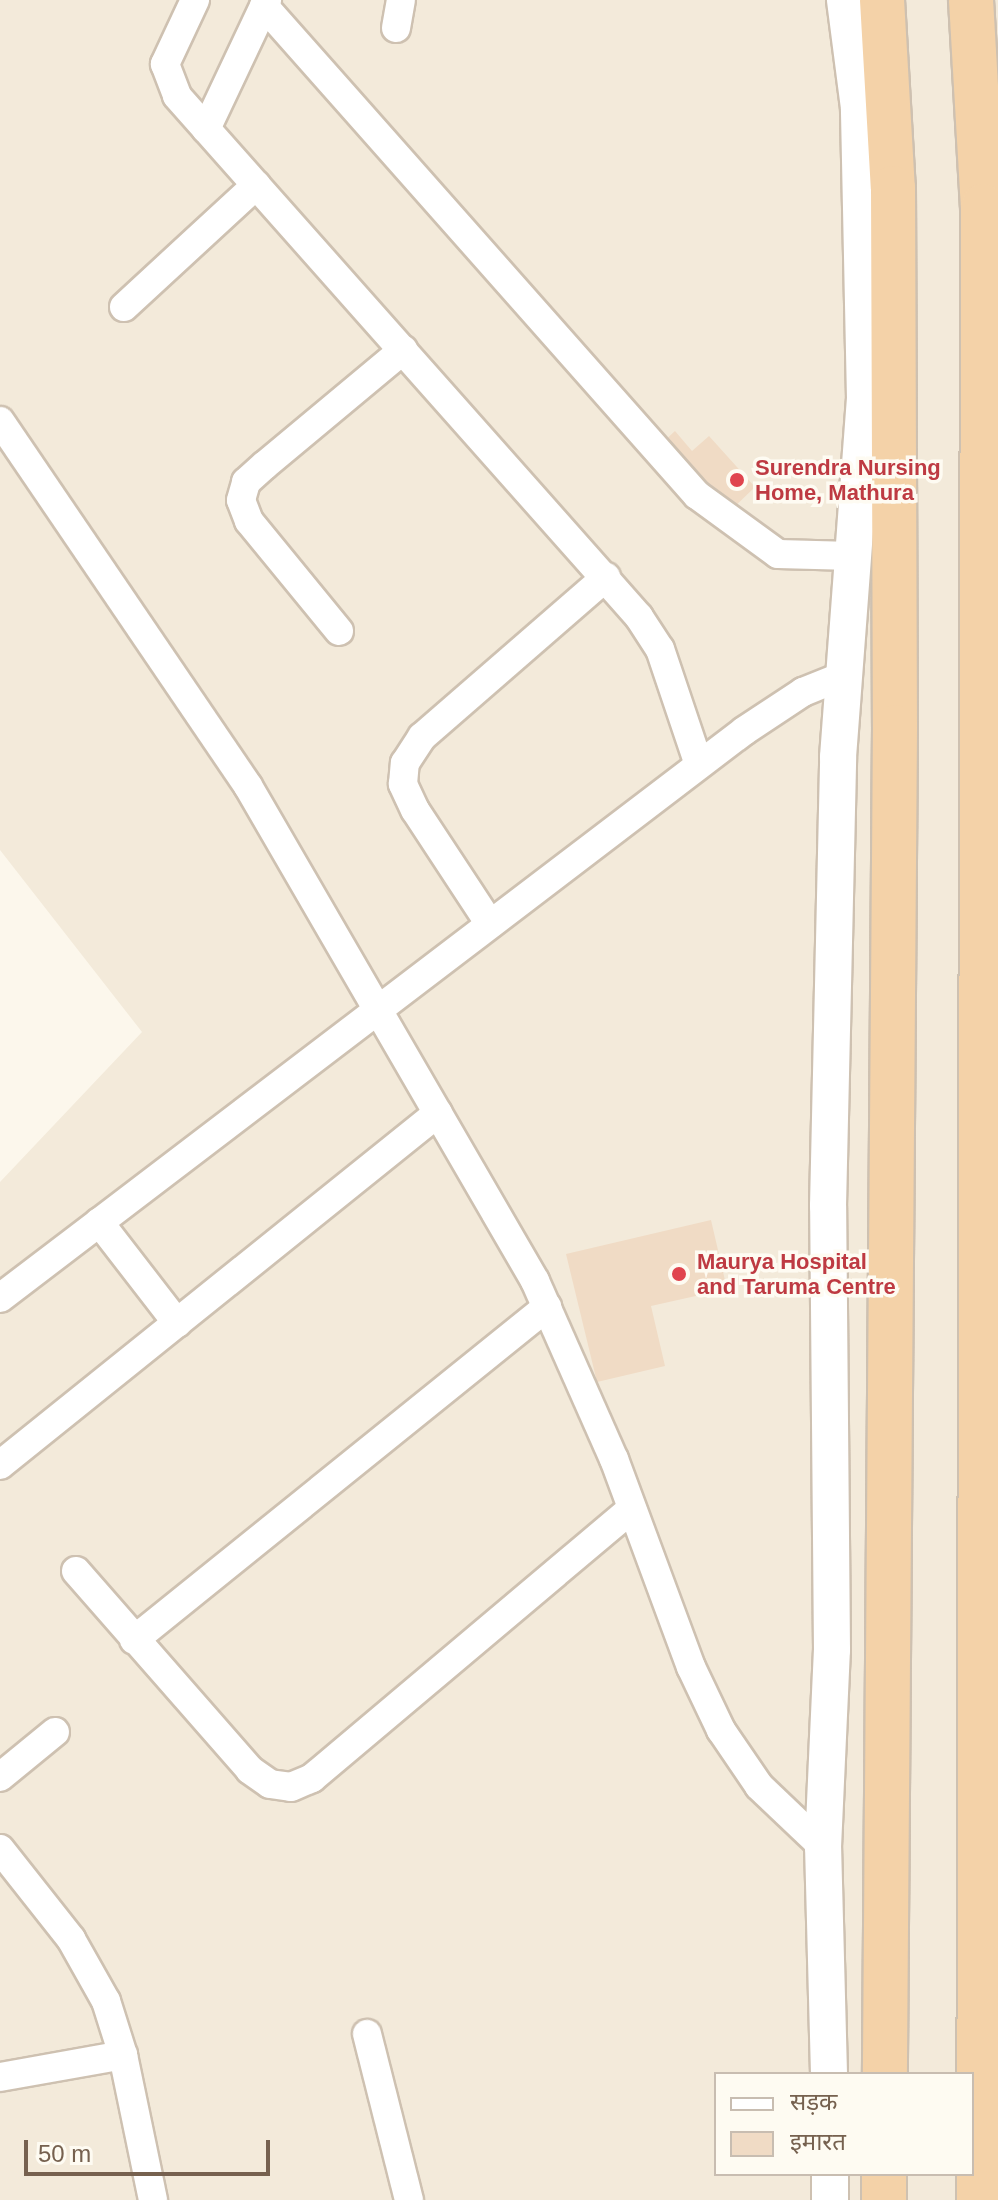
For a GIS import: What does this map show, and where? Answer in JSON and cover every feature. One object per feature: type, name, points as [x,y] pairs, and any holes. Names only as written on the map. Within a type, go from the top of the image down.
[{"type":"highway","points":[[882,0],[893,188],[895,696],[885,2072]]},
{"type":"highway","points":[[971,0],[983,206],[979,2200]]},
{"type":"highway","points":[[884,2176],[884,2200]]},
{"type":"street","points":[[195,0],[165,64],[177,96],[606,577],[660,649],[699,765]]},
{"type":"street","points":[[396,28],[401,0]]},
{"type":"street","points":[[829,2072],[823,1847],[832,1650],[828,1206],[845,675],[865,399],[859,108],[845,0]]},
{"type":"street","points":[[206,129],[265,3],[697,495],[778,554],[853,556]]},
{"type":"street","points":[[124,307],[256,185]]},
{"type":"street","points":[[339,631],[249,521],[241,500],[246,482],[403,350]]},
{"type":"street","points":[[0,421],[248,786],[378,1009],[547,1307],[632,1509],[691,1667],[721,1730],[759,1786],[823,1847]]},
{"type":"street","points":[[490,924],[415,810],[403,784],[405,763],[422,737],[606,577]]},
{"type":"street","points":[[0,1298],[699,765],[775,709],[845,675]]},
{"type":"street","points":[[0,1465],[438,1113]]},
{"type":"street","points":[[99,1222],[177,1323]]},
{"type":"street","points":[[134,1640],[547,1307]]},
{"type":"street","points":[[76,1571],[250,1770],[270,1784],[291,1787],[312,1778],[632,1509]]},
{"type":"street","points":[[0,1777],[55,1732]]},
{"type":"street","points":[[0,1849],[92,1970],[123,2055],[153,2200]]},
{"type":"street","points":[[367,2034],[409,2200]]},
{"type":"street","points":[[0,2077],[123,2055]]},
{"type":"street","points":[[830,2176],[830,2200]]},
{"type":"shaded area","points":[[0,0],[998,0],[998,2200],[0,2200],[0,1182],[142,1032],[0,850]]},
{"type":"building","points":[[675,431],[692,451],[709,436],[755,487],[727,514],[662,443]]},
{"type":"building","points":[[711,1220],[727,1289],[651,1306],[665,1366],[597,1382],[566,1254]]},
{"type":"place","name":"Surendra Nursing Home, Mathura","points":[[737,480]]},
{"type":"place","name":"Maurya Hospital and Taruma Centre","points":[[679,1274]]}]
